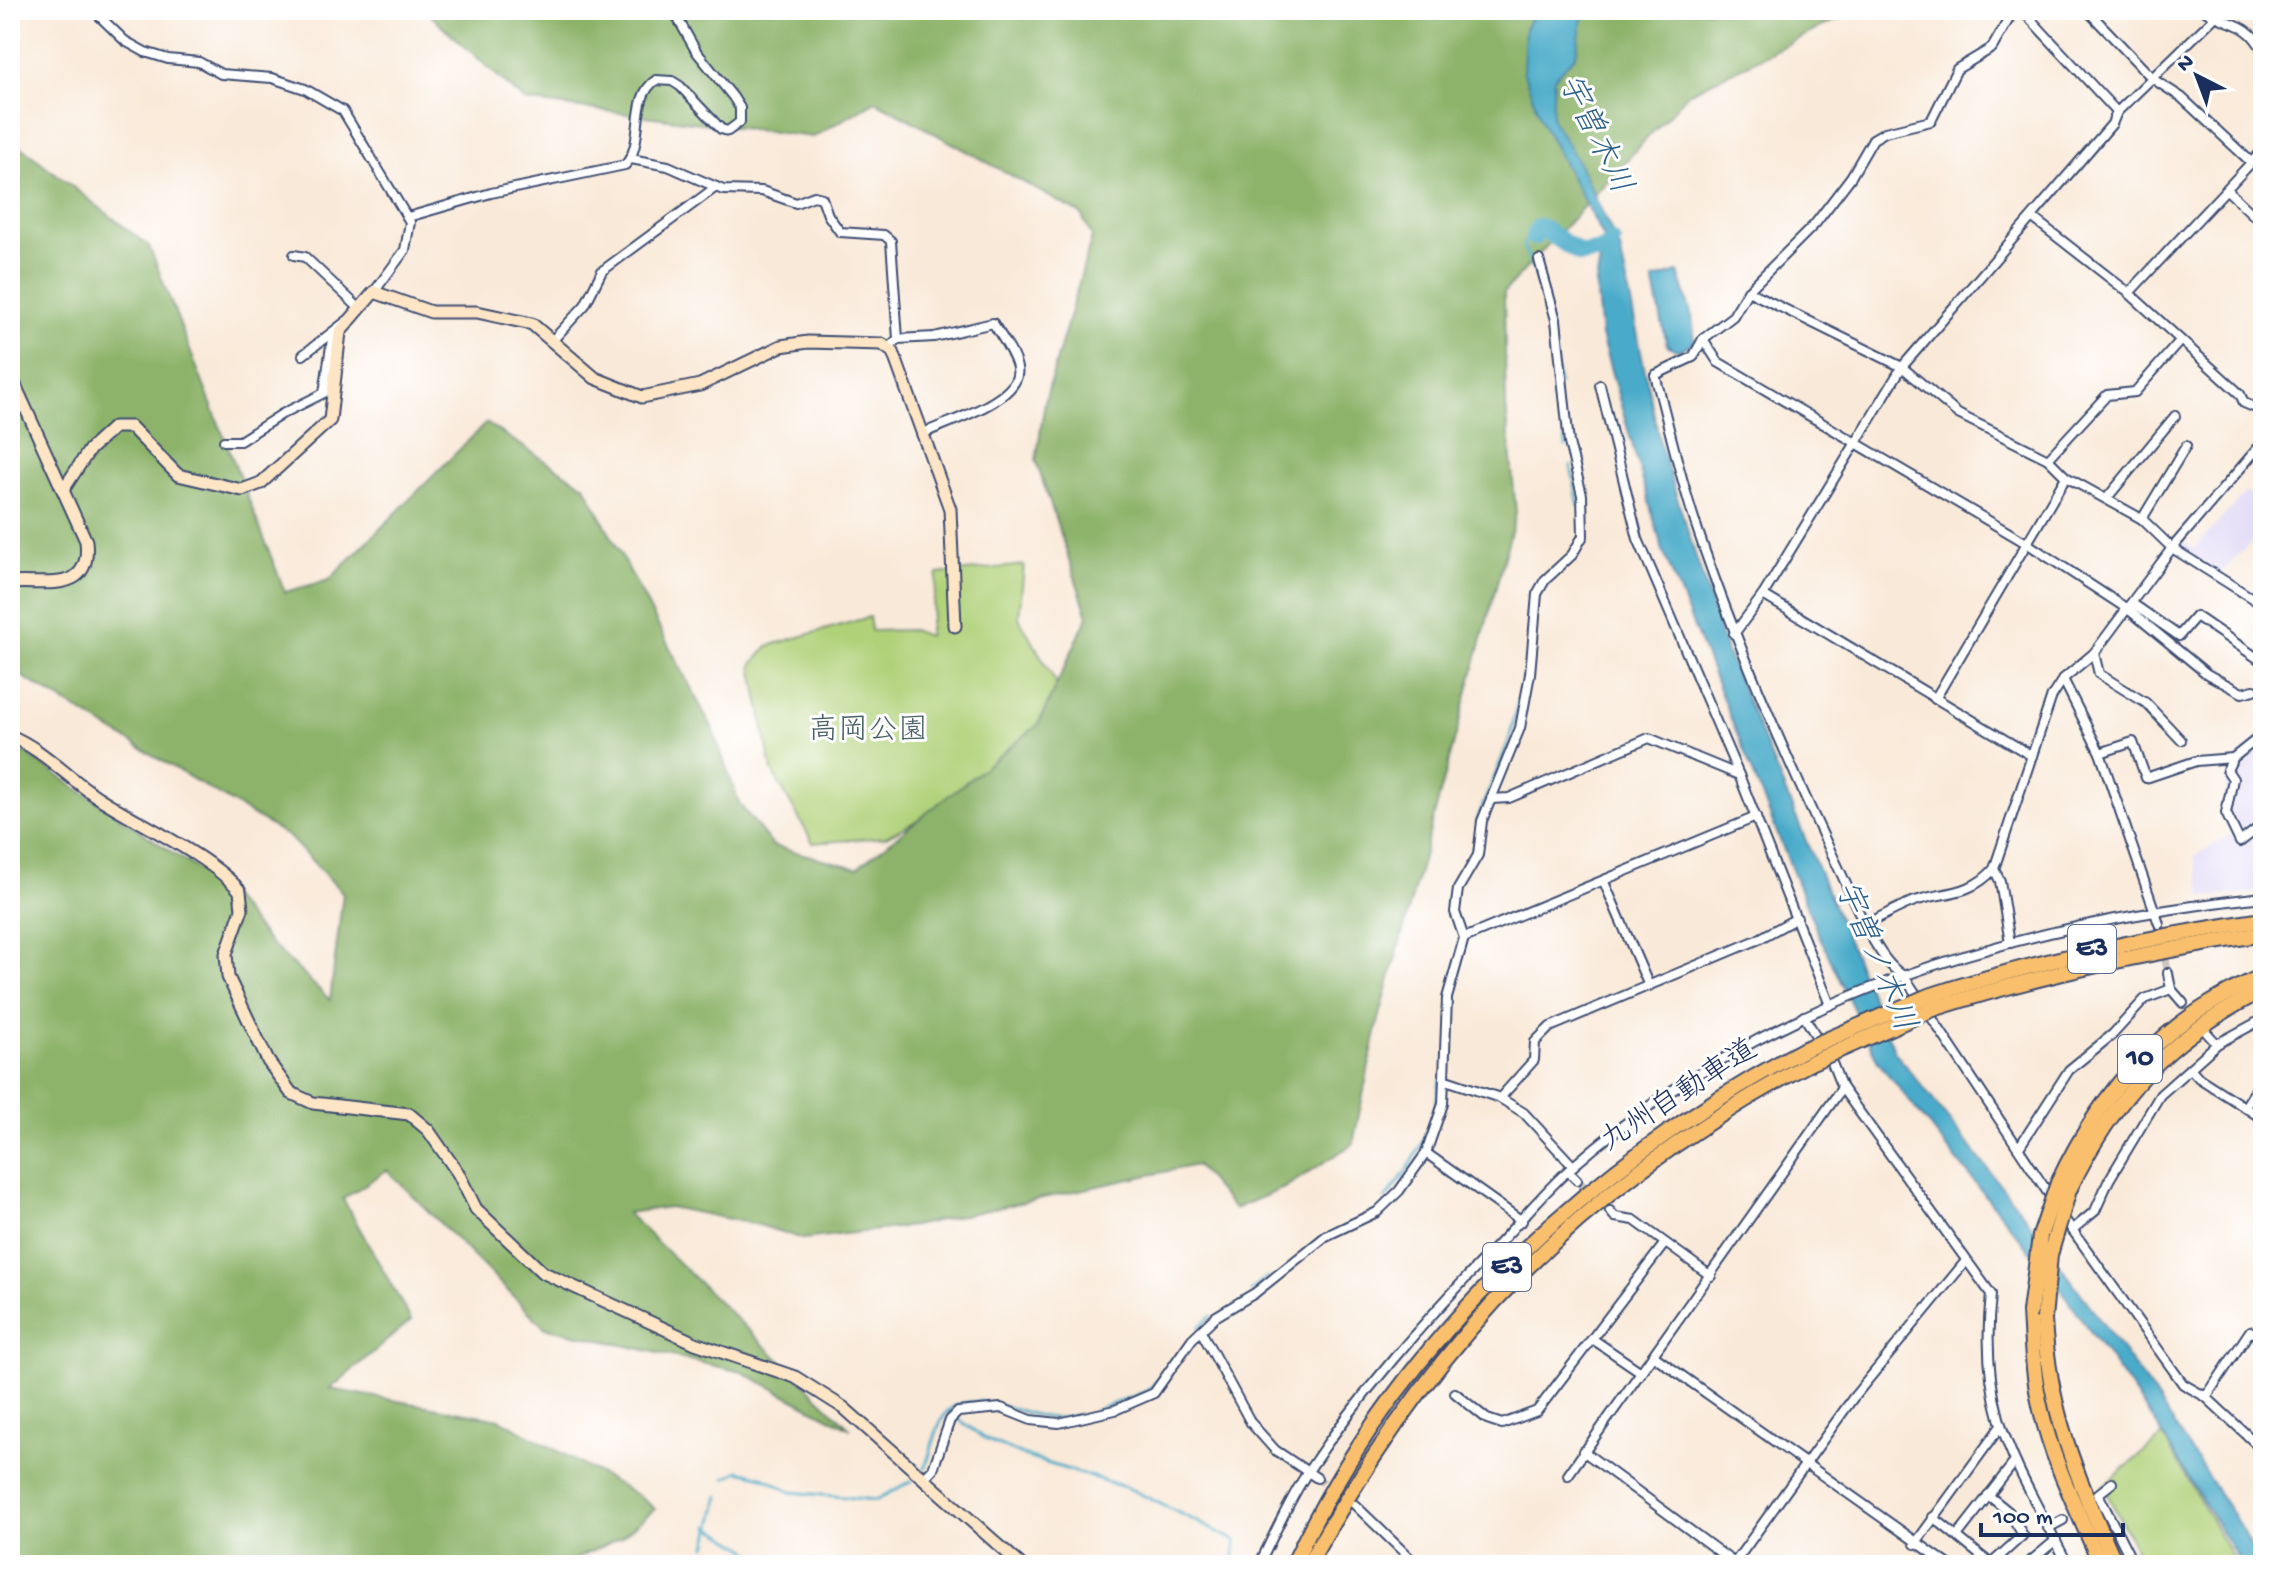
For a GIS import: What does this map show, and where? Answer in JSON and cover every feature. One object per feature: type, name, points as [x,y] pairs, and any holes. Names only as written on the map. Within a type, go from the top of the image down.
[{"type":"highway","name":"九州自動車道","points":[[1293,1565],[1340,1479],[1383,1414],[1476,1298],[1528,1244],[1637,1152],[1708,1104],[2009,969],[2093,949],[2263,920]]},
{"type":"highway","name":"九州自動車道","points":[[1930,1003],[2096,963],[2263,934]]},
{"type":"highway","name":"10","points":[[2101,1565],[2044,1421],[2033,1363],[2030,1312],[2040,1236],[2103,1100],[2150,1047],[2212,1001],[2263,976]]},
{"type":"highway","name":"10","points":[[2116,1565],[2075,1471],[2055,1411],[2047,1369],[2044,1319],[2050,1255],[2063,1187],[2140,1076],[2190,1032],[2263,990]]},
{"type":"highway","name":"九州自動車道","points":[[1308,1565],[1395,1421],[1477,1318],[1538,1255],[1658,1155],[1807,1057]]},
{"type":"street","points":[[93,10],[125,41],[145,52],[168,59],[199,62],[221,74],[272,78],[305,89],[343,111],[408,217],[411,235],[405,250],[340,334],[332,339],[324,393],[282,414],[240,441],[224,441]]},
{"type":"street","points":[[408,217],[491,193],[618,168],[631,159],[645,93],[656,80],[672,81],[680,86],[721,129],[728,131],[740,122],[740,108],[696,51],[673,10]]},
{"type":"street","points":[[2014,10],[1992,48],[1957,69],[1931,121],[1885,132],[1873,139],[1851,177],[1815,224],[1748,291],[1733,316],[1703,339],[1693,357],[1655,375],[1695,524],[1734,634],[1792,771],[1891,969],[1904,976],[2020,1146],[2072,1230],[2174,1373],[2183,1384],[2206,1397],[2263,1450]]},
{"type":"street","points":[[2022,10],[2117,112]]},
{"type":"street","points":[[2087,10],[2153,79],[2181,97],[2251,162]]},
{"type":"street","points":[[2205,10],[2215,17],[2241,24],[2256,37],[2263,51]]},
{"type":"street","points":[[1734,634],[1763,595],[1902,367],[2033,218],[2112,124],[2117,112],[2215,17]]},
{"type":"street","points":[[2129,293],[2263,150]]},
{"type":"street","points":[[631,159],[668,166],[716,187],[762,191],[796,203],[814,196],[822,198],[828,215],[840,232],[884,235],[891,241],[894,343],[950,509],[955,626]]},
{"type":"street","points":[[552,341],[585,305],[602,271],[716,187]]},
{"type":"street","points":[[2227,190],[2263,224]]},
{"type":"street","points":[[2033,218],[2129,293],[2179,342],[2240,394],[2244,403],[2263,411]]},
{"type":"street","points":[[294,255],[305,257],[356,313]]},
{"type":"street","points":[[923,1479],[933,1469],[950,1420],[958,1412],[1001,1408],[1031,1420],[1059,1423],[1115,1410],[1154,1393],[1215,1317],[1255,1293],[1326,1236],[1377,1212],[1399,1191],[1426,1153],[1443,1104],[1447,998],[1464,938],[1455,912],[1458,889],[1478,855],[1482,821],[1520,728],[1530,674],[1537,594],[1545,580],[1572,555],[1583,536],[1580,486],[1569,443],[1556,320],[1539,260]]},
{"type":"street","points":[[1748,291],[1902,367],[1958,414],[2048,459],[2066,477],[2142,519],[2172,548],[2263,605]]},
{"type":"street","points":[[374,292],[431,312],[502,315],[532,324],[595,378],[642,397],[700,385],[781,346],[894,343],[993,323],[1017,367],[1018,379],[1008,395],[924,433]]},
{"type":"street","points":[[303,355],[356,313]]},
{"type":"street","points":[[63,490],[90,449],[114,427],[131,427],[169,469],[186,480],[242,490],[261,483],[330,420],[340,334]]},
{"type":"street","points":[[1703,339],[1718,362],[2179,636],[2196,616],[2263,662]]},
{"type":"street","points":[[2048,459],[2107,395],[2135,392],[2179,342]]},
{"type":"street","points":[[10,374],[86,541],[85,566],[69,580],[10,583]]},
{"type":"street","points":[[1600,385],[1638,539],[1832,1004]]},
{"type":"street","points":[[2107,498],[2175,416]]},
{"type":"street","points":[[1866,924],[1909,903],[1959,892],[1982,883],[1994,869],[2052,696],[2063,679],[2094,653],[2172,548],[2263,442]]},
{"type":"street","points":[[2142,519],[2186,446]]},
{"type":"street","points":[[1935,699],[2066,477]]},
{"type":"street","points":[[1763,595],[2032,756]]},
{"type":"street","points":[[2131,607],[2207,674],[2242,693],[2254,690]]},
{"type":"street","points":[[2094,653],[2099,674],[2146,703],[2181,740]]},
{"type":"street","points":[[2063,679],[2100,753],[2159,924]]},
{"type":"street","points":[[2263,734],[2233,758],[2227,770],[2233,779],[2226,813],[2240,842],[2263,824]]},
{"type":"street","points":[[10,736],[24,741],[96,796],[187,851],[240,891],[242,909],[226,954],[228,977],[268,1061],[291,1093],[313,1103],[409,1114],[428,1130],[458,1173],[476,1209],[542,1272],[695,1343],[795,1377],[844,1408],[1021,1565]]},
{"type":"street","points":[[1491,799],[1509,798],[1649,738],[1739,775]]},
{"type":"street","points":[[2100,753],[2133,742],[2146,778],[2196,761],[2233,758]]},
{"type":"street","points":[[1464,938],[1756,817]]},
{"type":"street","points":[[1994,869],[2000,881],[2010,943]]},
{"type":"street","points":[[1604,882],[1649,986]]},
{"type":"street","points":[[1259,1565],[1308,1471],[1402,1345],[1571,1168],[1675,1087],[1758,1036],[1893,979],[1969,951],[2157,912],[2263,897]]},
{"type":"street","points":[[1500,1098],[1534,1060],[1535,1042],[1550,1027],[1757,940],[1797,918]]},
{"type":"street","points":[[2168,973],[2171,989],[2183,1003]]},
{"type":"street","points":[[2020,1146],[2069,1070],[2113,1034],[2145,999],[2171,989]]},
{"type":"street","points":[[1804,1016],[1832,1063],[1842,1088],[1991,1294],[1986,1344],[2000,1427],[2013,1464],[2068,1565]]},
{"type":"street","points":[[2072,1230],[2095,1211],[2109,1180],[2160,1095],[2217,1044],[2263,1019]]},
{"type":"street","points":[[2207,1033],[2217,1044]]},
{"type":"street","points":[[2190,1068],[2199,1078],[2263,1119]]},
{"type":"street","points":[[2245,1107],[2263,1078]]},
{"type":"street","points":[[1446,1080],[1500,1098],[1524,1113],[1571,1168],[1577,1180]]},
{"type":"street","points":[[1568,1475],[1842,1088]]},
{"type":"street","points":[[1426,1153],[1522,1221]]},
{"type":"street","points":[[1610,1211],[1615,1217],[1634,1220],[1711,1276]]},
{"type":"street","points":[[1455,1393],[1487,1419],[1502,1424],[1537,1411],[1665,1243]]},
{"type":"street","points":[[1583,1451],[1735,1564],[1853,1398],[1965,1262]]},
{"type":"street","points":[[1201,1331],[1251,1423],[1275,1450],[1317,1478]]},
{"type":"street","points":[[2206,1397],[2250,1331],[2263,1339]]},
{"type":"street","points":[[1594,1340],[1641,1372]]},
{"type":"street","points":[[1654,1356],[1915,1544],[1949,1565]]},
{"type":"street","points":[[1915,1544],[2000,1427]]},
{"type":"street","points":[[1957,1536],[2013,1464]]},
{"type":"street","points":[[2112,1483],[2098,1494],[2134,1565]]},
{"type":"street","points":[[1933,1517],[1991,1564],[2023,1535],[2009,1512],[1988,1495]]},
{"type":"street","points":[[1355,1505],[1417,1565]]},
{"type":"street","points":[[2048,1528],[2063,1520]]},
{"type":"street","points":[[2026,1565],[2056,1540]]},
{"type":"shaded area","points":[[2246,492],[2263,505],[2263,530],[2217,577],[2173,549],[2182,540],[2194,549]]},
{"type":"shaded area","points":[[2263,735],[2263,892],[2203,897],[2194,856],[2236,832],[2223,805],[2229,763]]},
{"type":"green space","points":[[425,10],[1856,10],[1689,93],[1504,292],[1506,405],[1516,513],[1377,1027],[1353,1144],[1284,1188],[1234,1209],[1196,1165],[913,1226],[803,1239],[759,1225],[669,1207],[627,1213],[851,1429],[742,1372],[544,1327],[387,1170],[343,1199],[411,1320],[330,1389],[500,1419],[639,1496],[655,1509],[620,1538],[563,1565],[10,1565],[10,748],[19,749],[222,886],[266,939],[330,1000],[343,893],[289,837],[23,677],[10,641],[10,144],[20,146],[149,246],[285,592],[329,580],[486,423],[585,486],[712,728],[740,805],[773,846],[857,868],[1038,725],[1088,616],[1036,461],[1045,401],[1092,237],[1081,214],[876,101],[813,137],[525,101]]},
{"type":"green space","name":"高岡公園","points":[[1024,565],[1019,618],[1073,712],[1108,727],[1140,671],[1163,603],[1210,589],[1271,639],[1255,725],[1232,761],[1204,778],[1210,816],[1159,862],[1114,821],[1068,842],[1018,794],[955,800],[886,837],[813,843],[772,771],[752,665],[768,646],[869,617],[871,631],[912,630],[928,636],[938,574]]},
{"type":"green space","points":[[2163,1436],[2237,1565],[2144,1565],[2103,1486]]},
{"type":"water","points":[[1535,10],[1584,10],[1576,55],[1554,78],[1552,119],[1577,160],[1620,249],[1660,444],[1726,651],[1895,1052],[2021,1211],[2152,1391],[2235,1518],[2261,1565],[2242,1565],[2156,1424],[2056,1283],[1878,1062],[1814,924],[1663,551],[1601,336],[1596,283],[1604,238],[1543,125],[1523,71],[1525,29]]},
{"type":"water","points":[[1678,272],[1692,316],[1695,342],[1678,351],[1667,345],[1653,280]]},
{"type":"waterway","name":"宇曽ノ木川","points":[[1534,237],[1539,227],[1542,228],[1581,254],[1603,251],[1612,242]]},
{"type":"waterway","points":[[1534,237],[1525,240],[1523,246],[1543,296],[1559,384]]},
{"type":"waterway","points":[[1564,431],[1566,447]]},
{"type":"waterway","points":[[1571,466],[1579,506]]},
{"type":"waterway","points":[[1529,639],[1534,595]]},
{"type":"waterway","points":[[1478,826],[1477,820],[1509,741],[1527,663]]},
{"type":"waterway","points":[[1464,872],[1476,842]]},
{"type":"waterway","points":[[1385,1199],[1422,1144],[1433,1115],[1440,1081]]},
{"type":"waterway","points":[[1251,1291],[1267,1278]]},
{"type":"waterway","points":[[1199,1327],[1211,1316]]},
{"type":"waterway","points":[[1097,1410],[1147,1391],[1160,1378]]},
{"type":"waterway","points":[[925,1468],[941,1422],[949,1410],[960,1404],[1000,1405],[1053,1418],[1078,1415]]},
{"type":"waterway","points":[[948,1411],[985,1439],[1030,1458],[1128,1488],[1236,1541],[1233,1565]]},
{"type":"waterway","points":[[725,1478],[739,1471],[763,1477],[791,1492],[876,1500],[911,1481]]},
{"type":"waterway","points":[[707,1546],[719,1496]]},
{"type":"waterway","points":[[709,1526],[748,1550],[758,1565]]},
{"type":"waterway","points":[[705,1560],[706,1565]]},
{"type":"tunnel","points":[[2159,924],[2168,973]]},
{"type":"tunnel","points":[[1577,1180],[1610,1211]]},
{"type":"tunnel","points":[[1317,1478],[1349,1501]]},
{"type":"water label","name":"宇曽木川","points":[[1593,135]]}]
